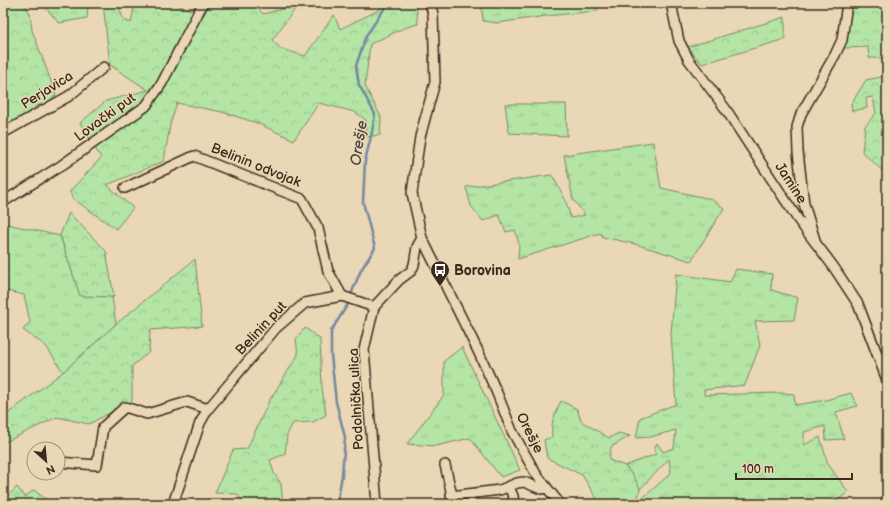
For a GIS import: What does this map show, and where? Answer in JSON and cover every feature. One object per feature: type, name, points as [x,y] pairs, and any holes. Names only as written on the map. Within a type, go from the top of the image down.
[{"type":"street","name":"Lovački put","points":[[3,202],[62,165],[146,106],[162,83],[203,3]]},
{"type":"street","name":"Orešje","points":[[430,3],[433,14],[435,82],[420,137],[412,193],[422,238],[479,353],[512,431],[536,474],[560,504]]},
{"type":"street","name":"Jamine","points":[[671,3],[679,41],[689,60],[725,108],[799,221],[833,266],[858,304],[887,380]]},
{"type":"street","points":[[816,243],[804,204],[798,152],[797,127],[801,114],[842,40],[847,3]]},
{"type":"street","name":"Perjavica","points":[[3,133],[69,96],[104,67]]},
{"type":"street","name":"Belinin odvojak","points":[[125,188],[194,156],[302,199],[318,228],[328,271],[342,296]]},
{"type":"street","name":"Podolnička ulica","points":[[377,504],[364,350],[374,307],[399,280],[411,271],[417,247],[422,238]]},
{"type":"street","name":"Belinin put","points":[[173,504],[200,423],[208,409],[276,328],[304,303],[342,296],[374,307]]},
{"type":"street","points":[[66,463],[97,465],[103,427],[125,407],[147,414],[187,402],[208,409]]},
{"type":"street","points":[[445,465],[453,500],[500,490],[517,483],[524,482],[541,489],[547,488]]},
{"type":"street","points":[[509,487],[513,496],[514,504]]},
{"type":"green space","points":[[3,3],[24,3],[30,14],[32,30],[56,95],[45,104],[36,106],[33,110],[3,126],[3,79],[5,78],[3,71]]},
{"type":"green space","points":[[48,3],[88,3],[87,18],[59,23],[45,7],[44,5]]},
{"type":"green space","points":[[103,3],[118,3],[123,19],[131,23],[135,3],[172,3],[204,15],[210,3],[254,3],[263,14],[286,8],[295,9],[272,40],[281,49],[305,56],[334,15],[340,29],[379,10],[381,3],[416,3],[418,24],[404,28],[370,44],[365,86],[381,117],[380,135],[365,137],[366,120],[355,112],[319,103],[294,140],[257,123],[222,112],[177,103],[170,125],[164,161],[107,185],[133,208],[116,229],[72,198],[70,191],[101,158],[80,123],[106,101],[148,90],[110,65]]},
{"type":"green space","points":[[254,3],[305,3],[303,10],[254,5]]},
{"type":"green space","points":[[481,3],[598,3],[597,11],[497,23],[483,21]]},
{"type":"green space","points":[[850,3],[887,3],[887,173],[885,173],[862,152],[865,126],[876,113],[873,97],[866,98],[867,108],[852,111],[851,104],[866,80],[886,76],[885,58],[869,58],[868,47],[844,48],[849,23]]},
{"type":"green space","points":[[785,17],[785,39],[702,64],[688,47]]},
{"type":"green space","points":[[505,104],[566,104],[567,136],[509,133]]},
{"type":"green space","points":[[653,142],[661,188],[711,199],[724,208],[691,261],[635,244],[603,237],[600,233],[518,259],[519,244],[515,230],[506,232],[499,215],[483,221],[471,206],[466,187],[552,175],[565,199],[571,218],[585,215],[573,199],[564,155]]},
{"type":"green space","points":[[69,213],[106,251],[114,297],[80,296],[60,235]]},
{"type":"green space","points":[[3,223],[60,236],[80,295],[112,297],[116,324],[63,372],[46,346],[23,330],[30,322],[24,295],[3,290]]},
{"type":"green space","points":[[195,259],[202,326],[150,330],[149,352],[132,366],[132,401],[89,424],[57,417],[3,443],[3,417],[63,372],[116,324]]},
{"type":"green space","points":[[736,269],[772,274],[771,290],[798,298],[794,320],[755,321],[760,345],[745,385],[704,390],[704,395],[794,394],[795,405],[826,400],[851,393],[857,406],[836,412],[844,439],[826,440],[825,426],[804,432],[804,445],[820,437],[828,464],[848,492],[833,504],[716,504],[705,502],[699,504],[636,504],[671,473],[669,459],[640,489],[634,477],[625,466],[656,454],[654,450],[657,443],[663,452],[674,448],[676,430],[650,437],[636,438],[640,418],[676,404],[671,334],[676,274],[730,282]]},
{"type":"green space","points":[[305,328],[320,339],[322,388],[326,415],[313,422],[293,423],[287,435],[285,454],[270,460],[274,473],[281,484],[283,504],[245,504],[237,494],[215,493],[233,450],[247,449],[269,401],[298,355],[296,339]]},
{"type":"green space","points":[[462,347],[520,470],[501,477],[470,438],[436,446],[407,444],[444,395],[444,361]]},
{"type":"green space","points":[[561,401],[577,409],[581,421],[609,438],[619,433],[630,436],[611,447],[609,460],[625,466],[634,477],[640,489],[637,503],[600,504],[582,475],[547,458],[544,440],[552,437],[552,423]]},
{"type":"green space","points":[[17,487],[25,497],[34,490],[52,504],[3,504],[3,501]]},
{"type":"waterway","name":"Orešje","points":[[352,292],[361,270],[375,248],[363,202],[365,161],[375,114],[359,85],[356,66],[366,36],[388,3]]},
{"type":"waterway","name":"Orešje","points":[[337,504],[342,475],[345,437],[336,402],[331,355],[331,331],[348,304]]},
{"type":"place","name":"Borovina","points":[[440,287]]}]
